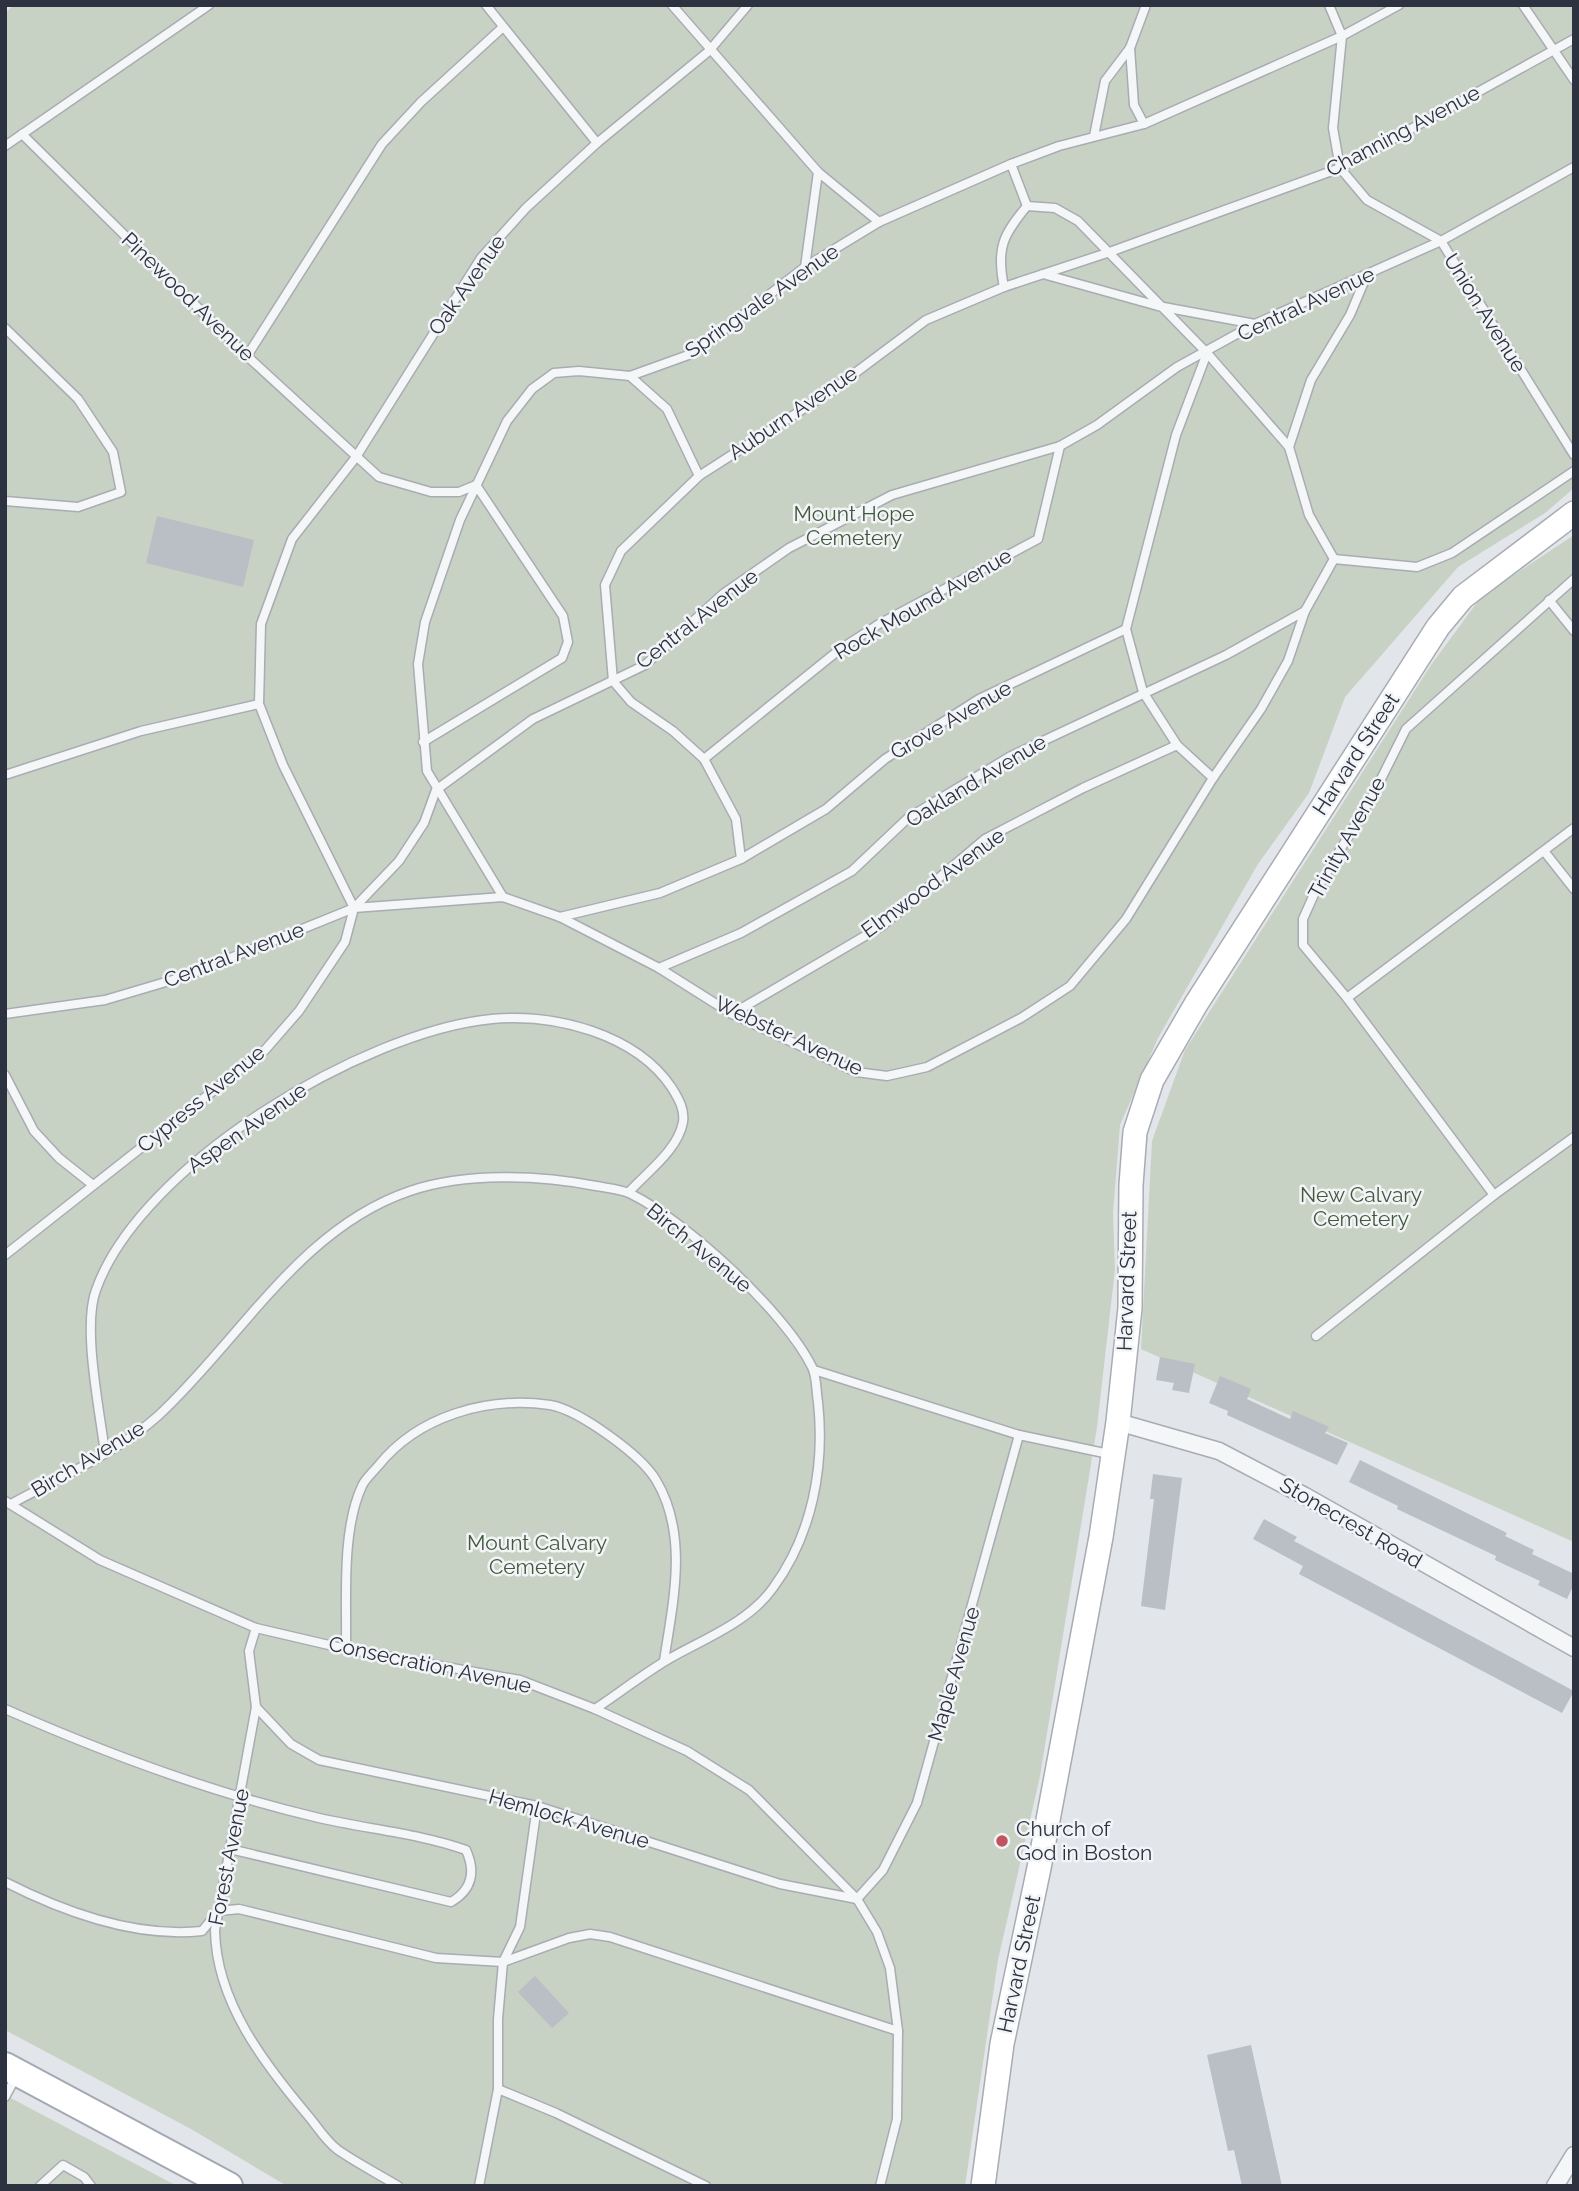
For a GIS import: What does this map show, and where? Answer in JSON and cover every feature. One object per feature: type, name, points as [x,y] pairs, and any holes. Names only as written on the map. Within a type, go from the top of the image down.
[{"type":"main road","name":"Harvard Street","points":[[983,2186],[1002,2044],[1039,1868],[1101,1537],[1118,1422],[1130,1308],[1131,1185],[1135,1132],[1152,1080],[1196,1004],[1437,627],[1463,597],[1574,513]]},
{"type":"main road","points":[[11,2070],[229,2186]]},
{"type":"street","name":"Stonecrest Road","points":[[1118,1422],[1219,1451],[1306,1496],[1476,1595],[1574,1648]]},
{"type":"street","points":[[1555,2186],[1574,2155]]},
{"type":"lane","points":[[5,146],[209,5]]},
{"type":"lane","points":[[486,5],[597,143]]},
{"type":"lane","points":[[672,5],[709,51],[818,172],[879,222],[1011,164],[1094,136],[1144,124],[1342,36],[1399,5]]},
{"type":"lane","name":"Oak Avenue","points":[[259,704],[261,624],[292,539],[356,457],[481,258],[526,208],[597,143],[709,51],[748,5]]},
{"type":"lane","points":[[1094,136],[1105,81],[1130,48],[1146,5]]},
{"type":"lane","points":[[1329,5],[1342,36],[1333,128],[1340,168]]},
{"type":"lane","points":[[1523,5],[1574,80]]},
{"type":"lane","points":[[247,356],[382,144],[421,102],[502,28]]},
{"type":"lane","name":"Channing Avenue","points":[[1107,253],[1340,168],[1574,39]]},
{"type":"lane","points":[[1130,48],[1135,105],[1144,124]]},
{"type":"lane","name":"Pinewood Avenue","points":[[22,134],[247,356],[379,477],[431,492],[459,492],[476,485]]},
{"type":"lane","points":[[1011,164],[1027,206]]},
{"type":"lane","name":"Central Avenue","points":[[5,1014],[105,1000],[186,976],[354,908],[399,862],[424,823],[436,790],[533,719],[645,665],[723,594],[789,548],[892,495],[1060,446],[1097,425],[1177,367],[1207,353],[1255,324],[1366,277],[1441,241],[1574,167]]},
{"type":"lane","name":"Union Avenue","points":[[1340,168],[1367,200],[1441,241],[1574,455]]},
{"type":"lane","points":[[806,267],[818,172]]},
{"type":"lane","points":[[1027,206],[1055,208],[1078,221],[1158,306],[1207,353],[1289,447],[1309,515],[1334,559],[1417,567],[1452,553],[1574,471]]},
{"type":"lane","points":[[1004,286],[999,261],[1006,232],[1027,206]]},
{"type":"lane","name":"Springvale Avenue","points":[[503,897],[453,809],[436,790],[427,771],[418,664],[425,622],[443,566],[476,485],[507,421],[531,389],[554,373],[579,371],[630,376],[694,353],[806,267],[879,222]]},
{"type":"lane","name":"Auburn Avenue","points":[[613,681],[605,585],[621,551],[699,476],[831,391],[926,320],[1004,286],[1107,253]]},
{"type":"lane","points":[[1043,274],[1158,306],[1255,324]]},
{"type":"lane","points":[[1289,447],[1311,380],[1350,315],[1366,277]]},
{"type":"lane","points":[[5,328],[78,399],[113,452],[121,492],[78,507],[5,502]]},
{"type":"lane","points":[[1207,353],[1176,435],[1126,629],[1143,692],[1177,745],[1213,778]]},
{"type":"lane","points":[[630,376],[667,409],[699,476]]},
{"type":"lane","name":"Rock Mound Avenue","points":[[704,760],[839,650],[879,624],[1038,539],[1060,446]]},
{"type":"lane","points":[[423,742],[562,658],[568,642],[563,616],[476,485]]},
{"type":"lane","name":"Webster Avenue","points":[[354,908],[503,897],[560,917],[659,968],[732,1014],[856,1072],[887,1076],[928,1067],[1021,1018],[1070,986],[1126,919],[1213,778],[1261,709],[1288,660],[1305,611],[1334,559]]},
{"type":"lane","name":"Trinity Avenue","points":[[1494,1195],[1347,998],[1303,945],[1303,919],[1316,890],[1371,797],[1406,729],[1574,579]]},
{"type":"lane","points":[[1549,600],[1574,631]]},
{"type":"lane","name":"Oakland Avenue","points":[[659,968],[741,933],[852,871],[908,818],[1011,756],[1226,655],[1305,611]]},
{"type":"lane","name":"Grove Avenue","points":[[560,917],[660,893],[741,859],[826,808],[885,759],[979,699],[1126,629]]},
{"type":"lane","points":[[613,681],[631,702],[673,731],[704,760],[736,819],[741,859]]},
{"type":"lane","points":[[5,775],[141,731],[259,704],[283,765],[354,908]]},
{"type":"lane","name":"Elmwood Avenue","points":[[732,1014],[882,926],[985,839],[1083,788],[1177,745]]},
{"type":"lane","points":[[1347,998],[1574,828]]},
{"type":"lane","points":[[1544,850],[1574,889]]},
{"type":"lane","name":"Cypress Avenue","points":[[5,1255],[265,1051],[299,1011],[345,942],[354,908]]},
{"type":"lane","name":"Aspen Avenue","points":[[105,1453],[91,1331],[95,1291],[125,1236],[181,1174],[264,1111],[340,1067],[413,1037],[493,1019],[564,1023],[623,1042],[660,1070],[680,1100],[683,1121],[674,1144],[629,1192]]},
{"type":"lane","points":[[5,1075],[34,1131],[59,1158],[93,1185]]},
{"type":"lane","points":[[1316,1336],[1494,1195],[1574,1137]]},
{"type":"lane","name":"Birch Avenue","points":[[8,1503],[105,1453],[157,1417],[299,1264],[346,1222],[411,1191],[482,1178],[550,1177],[629,1192],[730,1268],[779,1318],[814,1370],[820,1423],[817,1490],[798,1546],[772,1590],[738,1621],[664,1661],[595,1709]]},
{"type":"lane","points":[[814,1370],[1019,1435],[1112,1455]]},
{"type":"lane","points":[[346,1649],[347,1546],[362,1486],[394,1446],[435,1419],[493,1404],[552,1405],[616,1438],[656,1480],[676,1531],[674,1593],[664,1661]]},
{"type":"lane","name":"Maple Avenue","points":[[857,1899],[883,1870],[917,1803],[1019,1435]]},
{"type":"lane","name":"Consecration Avenue","points":[[8,1503],[100,1560],[256,1628],[346,1649],[520,1680],[595,1709],[687,1751],[749,1790],[857,1899],[877,1932],[890,1968],[898,2031],[897,2119],[880,2186]]},
{"type":"lane","name":"Forest Avenue","points":[[256,1628],[249,1651],[256,1707],[215,1930],[215,1952],[227,1994],[247,2033],[295,2100],[336,2148],[398,2186]]},
{"type":"lane","name":"Hemlock Avenue","points":[[256,1707],[291,1744],[319,1760],[537,1806],[780,1884],[857,1899]]},
{"type":"lane","points":[[5,1709],[103,1753],[241,1796],[314,1817],[466,1850],[472,1879],[463,1895],[451,1902],[230,1849]]},
{"type":"lane","points":[[480,2186],[498,2089],[498,2019],[503,1962],[520,1927],[537,1806]]},
{"type":"lane","points":[[5,1882],[33,1896],[132,1929],[182,1934],[202,1931],[219,1911],[239,1909],[436,1958],[503,1962],[569,1938],[590,1934],[610,1937],[898,2031]]},
{"type":"lane","points":[[5,2097],[11,2070]]},
{"type":"lane","points":[[498,2089],[556,2113],[706,2186]]},
{"type":"lane","points":[[40,2186],[63,2165],[84,2177],[91,2186]]},
{"type":"green space","points":[[13,5],[1574,5],[1574,488],[1545,513],[1458,567],[1345,697],[1309,793],[1258,864],[1158,1038],[1120,1125],[1113,1213],[1115,1269],[1097,1427],[1040,1776],[998,1960],[965,2186],[287,2186],[191,2129],[5,2030],[5,14]]},
{"type":"green space","name":"New Calvary Cemetery","points":[[1574,535],[1574,1542],[1141,1349],[1152,1141],[1185,1050],[1431,665],[1481,597]]},
{"type":"green space","points":[[5,2095],[177,2186],[5,2186]]},
{"type":"building","points":[[157,516],[254,540],[243,587],[146,563]]},
{"type":"building","points":[[1160,1357],[1195,1364],[1189,1393],[1172,1390],[1174,1383],[1156,1380]]},
{"type":"building","points":[[1220,1376],[1251,1389],[1247,1399],[1290,1419],[1293,1411],[1329,1427],[1325,1433],[1348,1443],[1337,1465],[1227,1415],[1228,1411],[1209,1403]]},
{"type":"building","points":[[1360,1460],[1507,1533],[1505,1536],[1534,1550],[1532,1554],[1574,1574],[1574,1584],[1567,1599],[1538,1585],[1540,1581],[1495,1560],[1496,1556],[1397,1509],[1398,1506],[1349,1482]]},
{"type":"building","points":[[1153,1474],[1182,1478],[1165,1610],[1141,1606],[1154,1499],[1150,1499]]},
{"type":"building","points":[[1264,1519],[1297,1537],[1294,1541],[1574,1691],[1562,1713],[1299,1574],[1303,1566],[1253,1539]]},
{"type":"building","points":[[535,1976],[569,2013],[552,2028],[518,1992]]},
{"type":"building","points":[[1251,2045],[1282,2186],[1242,2186],[1234,2150],[1228,2151],[1207,2055]]},
{"type":"place","name":"Church of God in Boston","points":[[1002,1841]]},
{"type":"park label","name":"Mount Hope Cemetery","points":[[854,526]]},
{"type":"park label","name":"Mount Calvary Cemetery","points":[[537,1555]]}]
